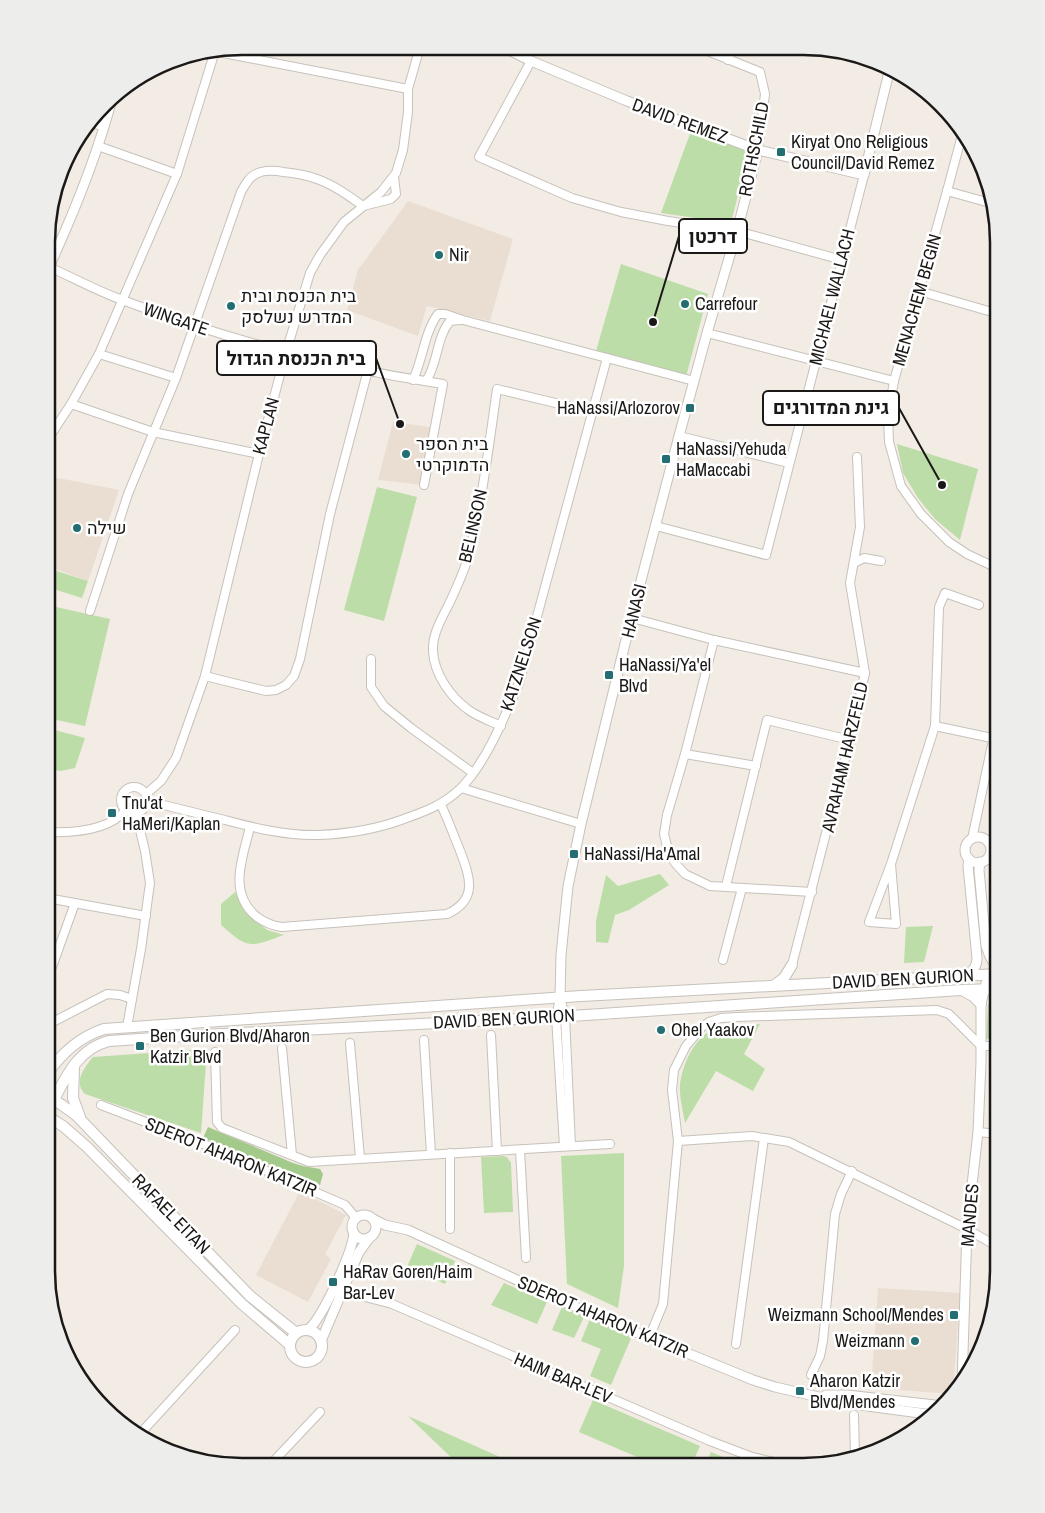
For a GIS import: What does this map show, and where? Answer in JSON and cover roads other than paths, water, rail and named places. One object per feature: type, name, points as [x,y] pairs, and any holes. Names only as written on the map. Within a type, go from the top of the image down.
[{"type":"main road","points":[[792,965],[796,976],[810,984]]},
{"type":"main road","points":[[773,986],[786,975],[792,965]]},
{"type":"main road","name":"DAVID BEN GURION","points":[[55,1063],[80,1040],[93,1032],[104,1029],[560,998],[965,976],[990,973]]},
{"type":"main road","name":"DAVID BEN GURION","points":[[55,1091],[82,1055],[98,1044],[109,1041],[561,1016],[990,989]]},
{"type":"main road","points":[[961,990],[973,996],[981,1004]]},
{"type":"main road","points":[[74,1064],[72,1079],[73,1098],[76,1109],[85,1124]]},
{"type":"main road","name":"RAFAEL EITAN","points":[[55,1101],[71,1111],[85,1124],[250,1296],[296,1333]]},
{"type":"main road","name":"RAFAEL EITAN","points":[[55,1121],[87,1147],[242,1304],[290,1345]]},
{"type":"main road","points":[[308,1330],[315,1332],[321,1341],[321,1353],[314,1360],[309,1362],[299,1361],[292,1354],[290,1340],[296,1333],[308,1330]]},
{"type":"street","points":[[244,55],[408,89]]},
{"type":"street","name":"KAPLAN","points":[[146,797],[161,782],[176,758],[205,676],[258,454],[310,273],[330,240],[344,222],[381,192],[394,177],[403,150],[408,112],[408,89],[418,55]]},
{"type":"street","name":"DAVID REMEZ","points":[[519,55],[628,101],[758,150],[864,176]]},
{"type":"street","name":"ROTHSCHILD","points":[[716,55],[760,72],[765,94],[758,150],[737,231]]},
{"type":"street","points":[[728,60],[730,55]]},
{"type":"street","points":[[55,428],[98,354],[177,174],[212,58]]},
{"type":"street","points":[[531,61],[480,157],[572,198],[621,212],[737,231],[842,260]]},
{"type":"street","name":"MICHAEL WALLACH","points":[[656,526],[766,555],[888,75]]},
{"type":"street","points":[[55,252],[98,146],[108,112]]},
{"type":"street","points":[[96,125],[104,126]]},
{"type":"street","name":"MENACHEM BEGIN","points":[[960,141],[894,382],[888,416],[889,442],[901,486],[921,514],[949,542],[967,554],[990,565]]},
{"type":"street","points":[[98,146],[177,174]]},
{"type":"street","points":[[90,612],[128,494],[176,378],[241,192],[248,180],[256,174],[277,171],[296,174],[317,179],[340,190],[363,206],[391,199],[396,194],[394,177]]},
{"type":"street","points":[[947,191],[985,201]]},
{"type":"street","name":"HANASI","points":[[560,998],[561,955],[568,886],[581,824],[679,436],[737,231]]},
{"type":"street","name":"WINGATE","points":[[55,271],[123,300],[194,326],[286,352],[413,380],[443,384],[424,485]]},
{"type":"street","points":[[919,291],[990,311]]},
{"type":"street","points":[[413,380],[432,322],[438,314],[445,314],[694,381]]},
{"type":"street","points":[[426,381],[430,376],[440,338],[446,326],[450,321],[463,320]]},
{"type":"street","points":[[707,333],[894,382]]},
{"type":"street","points":[[98,354],[176,378]]},
{"type":"street","name":"KATZNELSON","points":[[146,797],[250,827],[282,833],[318,835],[355,831],[393,823],[442,805],[461,788],[473,773],[500,726],[518,683],[608,358]]},
{"type":"street","points":[[205,676],[266,691],[276,690],[286,685],[294,676],[300,659],[330,514],[368,370]]},
{"type":"street","name":"BELINSON","points":[[500,726],[470,711],[453,695],[442,681],[433,651],[438,627],[467,560],[484,481],[497,389],[593,412]]},
{"type":"street","points":[[70,404],[153,432],[258,454]]},
{"type":"street","points":[[679,436],[789,463]]},
{"type":"street","name":"AVRAHAM HARZFELD","points":[[792,965],[850,740],[865,673],[850,583],[860,527],[857,457]]},
{"type":"street","points":[[854,563],[864,558],[881,561]]},
{"type":"street","points":[[891,864],[896,924],[869,922],[891,864],[935,726],[939,607],[945,593],[979,605]]},
{"type":"street","points":[[632,618],[714,640],[865,673]]},
{"type":"street","points":[[714,640],[685,754],[667,815],[664,834],[668,850],[675,863],[685,874],[710,886],[812,892]]},
{"type":"street","points":[[371,659],[371,686],[384,706],[473,773]]},
{"type":"street","points":[[726,886],[767,720],[850,740]]},
{"type":"street","points":[[935,726],[990,738]]},
{"type":"street","points":[[972,839],[990,748]]},
{"type":"street","points":[[685,754],[756,766]]},
{"type":"street","points":[[131,788],[138,788],[146,797],[147,804],[143,810],[136,813],[126,810],[121,799],[124,792],[131,788]]},
{"type":"street","points":[[461,788],[581,824]]},
{"type":"street","points":[[250,827],[240,868],[239,884],[246,905],[254,914],[277,927],[447,914],[460,907],[465,901],[469,892],[470,876],[442,805]]},
{"type":"street","points":[[55,832],[67,832],[99,826],[116,819],[126,810]]},
{"type":"street","points":[[127,1027],[150,883],[136,813]]},
{"type":"street","points":[[965,976],[974,970],[977,965],[968,866],[969,859],[966,847],[967,843],[977,837],[985,838],[990,845]]},
{"type":"street","points":[[969,859],[980,862],[990,855]]},
{"type":"street","points":[[980,862],[978,870],[986,946],[990,958]]},
{"type":"street","points":[[723,960],[742,888]]},
{"type":"street","points":[[55,899],[146,916]]},
{"type":"street","points":[[55,959],[76,903]]},
{"type":"street","name":"MANDES","points":[[962,1369],[967,1229],[978,1132],[981,1004],[986,983],[990,979]]},
{"type":"street","points":[[55,1021],[106,994],[120,995],[132,999]]},
{"type":"street","points":[[560,998],[568,1146]]},
{"type":"street","points":[[650,1338],[663,1304],[678,1141],[672,1090],[674,1070],[686,1046],[702,1027],[721,1018],[937,1010],[948,1014],[980,1046],[990,1046]]},
{"type":"street","points":[[490,1035],[498,1151]]},
{"type":"street","points":[[424,1040],[431,1154]]},
{"type":"street","points":[[350,1043],[360,1158]]},
{"type":"street","points":[[282,1048],[292,1155]]},
{"type":"street","points":[[215,1052],[217,1122],[222,1128],[309,1162],[610,1144]]},
{"type":"street","name":"SDEROT AHARON KATZIR","points":[[101,1105],[216,1149],[345,1205],[356,1218]]},
{"type":"street","points":[[978,1132],[990,1133]]},
{"type":"street","points":[[678,1141],[752,1136],[789,1142],[852,1171],[990,1242]]},
{"type":"street","points":[[736,1344],[764,1138]]},
{"type":"street","points":[[520,1150],[526,1258]]},
{"type":"street","points":[[450,1153],[450,1229]]},
{"type":"street","points":[[811,1375],[820,1356],[823,1341],[837,1205],[852,1171]]},
{"type":"street","points":[[321,1341],[363,1245],[371,1235],[375,1227],[373,1219],[370,1217],[363,1215],[356,1218],[352,1225],[354,1232],[359,1237],[366,1238],[371,1235],[383,1229],[395,1227]]},
{"type":"street","name":"SDEROT AHARON KATZIR","points":[[373,1219],[386,1225],[408,1230],[589,1313],[775,1388],[845,1403],[924,1414]]},
{"type":"street","points":[[308,1330],[322,1313],[349,1250],[354,1232]]},
{"type":"street","points":[[330,1295],[342,1291]]},
{"type":"street","name":"HAIM BAR-LEV","points":[[342,1291],[392,1304],[734,1451],[758,1458]]},
{"type":"street","points":[[144,1430],[235,1330]]},
{"type":"street","name":"SDEROT AHARON KATZIR","points":[[814,1395],[847,1395],[933,1405]]},
{"type":"street","points":[[277,1458],[320,1412]]},
{"type":"street","points":[[854,1415],[855,1451]]},
{"type":"place","name":"Kiryat Ono Religious Council/David Remez","points":[[781,152]]},
{"type":"place","name":"Nir","points":[[439,255]]},
{"type":"place","name":"Carrefour","points":[[685,304]]},
{"type":"place","name":"בית הכנסת ובית המדרש נשלסק","points":[[231,306]]},
{"type":"place","name":"דרכטן","points":[[653,322]]},
{"type":"place","name":"HaNassi/Arlozorov","points":[[690,408]]},
{"type":"place","name":"בית הכנסת הגדול","points":[[400,424]]},
{"type":"place","name":"בית הספר הדמוקרטי","points":[[406,454]]},
{"type":"place","name":"HaNassi/Yehuda HaMaccabi","points":[[666,459]]},
{"type":"place","name":"גינת המדורגים","points":[[942,485]]},
{"type":"place","name":"שילה","points":[[77,528]]},
{"type":"place","name":"HaNassi/Ya'el Blvd","points":[[609,675]]},
{"type":"place","name":"Tnu'at HaMeri/Kaplan","points":[[112,813]]},
{"type":"place","name":"HaNassi/Ha'Amal","points":[[574,854]]},
{"type":"place","name":"Ohel Yaakov","points":[[661,1030]]},
{"type":"place","name":"Ben Gurion Blvd/Aharon Katzir Blvd","points":[[140,1046]]},
{"type":"place","name":"HaRav Goren/Haim Bar-Lev","points":[[333,1282]]},
{"type":"place","name":"Weizmann School/Mendes","points":[[954,1315]]},
{"type":"place","name":"Weizmann","points":[[915,1341]]},
{"type":"place","name":"Aharon Katzir Blvd/Mendes","points":[[800,1391]]}]
